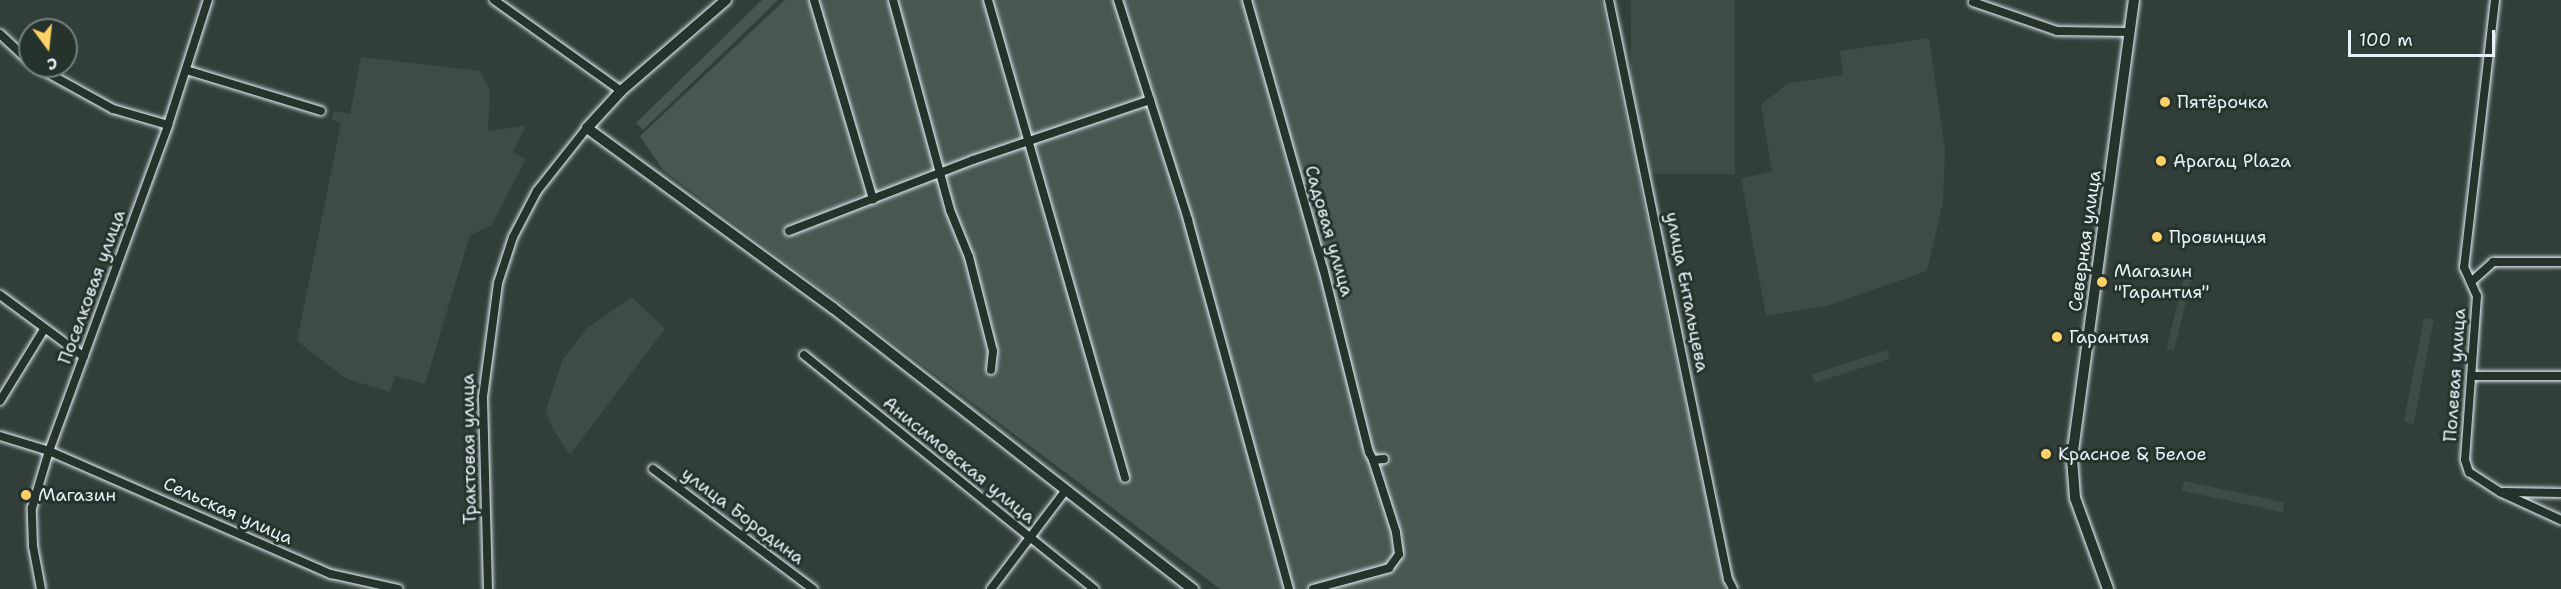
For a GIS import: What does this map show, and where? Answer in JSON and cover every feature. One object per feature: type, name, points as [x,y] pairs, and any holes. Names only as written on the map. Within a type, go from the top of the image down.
[{"type":"street","name":"Поселковая улица","points":[[41,589],[33,546],[32,508],[49,451],[168,125],[208,0]]},
{"type":"street","points":[[494,0],[621,91]]},
{"type":"street","name":"Трактовая улица","points":[[488,589],[483,397],[498,284],[513,237],[537,190],[587,128],[621,91],[726,0]]},
{"type":"street","points":[[814,0],[873,199]]},
{"type":"street","points":[[893,0],[940,173],[972,267],[993,351],[991,370]]},
{"type":"street","points":[[988,0],[1125,478]]},
{"type":"street","points":[[1118,0],[1190,230],[1289,589]]},
{"type":"street","name":"Садовая улица","points":[[1247,0],[1373,460],[1396,532],[1399,554],[1389,568],[1313,589]]},
{"type":"street","name":"улица Ентальцева","points":[[1609,0],[1728,579],[1734,589]]},
{"type":"street","name":"Северная улица","points":[[2108,589],[2075,498],[2072,458],[2134,0]]},
{"type":"street","name":"Полевая улица","points":[[2495,0],[2464,267],[2477,296],[2465,460],[2469,472],[2500,492],[2561,520]]},
{"type":"street","points":[[1973,2],[2057,31],[2129,32]]},
{"type":"street","points":[[1,40],[18,53]]},
{"type":"street","points":[[186,70],[321,111]]},
{"type":"street","points":[[57,78],[113,109],[168,125]]},
{"type":"street","points":[[789,231],[1028,140],[1149,100]]},
{"type":"street","points":[[587,128],[833,308],[1193,589]]},
{"type":"street","points":[[2471,282],[2493,262],[2561,262]]},
{"type":"street","points":[[0,295],[43,330],[84,357]]},
{"type":"street","points":[[0,401],[43,330]]},
{"type":"street","name":"Анисимовская улица","points":[[804,355],[1029,539],[1094,589]]},
{"type":"street","points":[[2472,376],[2561,376]]},
{"type":"street","name":"Сельская улица","points":[[0,436],[49,451],[331,574],[398,589]]},
{"type":"street","points":[[1373,460],[1384,459]]},
{"type":"street","name":"улица Бородина","points":[[653,469],[813,589]]},
{"type":"street","points":[[991,589],[1066,490]]},
{"type":"street","points":[[2500,492],[2561,493]]},
{"type":"shaded area","points":[[762,0],[778,0],[643,130],[636,123]]},
{"type":"shaded area","points":[[785,0],[1601,0],[1725,589],[1220,589],[663,170],[640,136]]},
{"type":"shaded area","points":[[1631,0],[1735,0],[1735,174],[1631,174]]},
{"type":"shaded area","points":[[1929,38],[1945,150],[1943,202],[1927,271],[1829,305],[1766,316],[1741,178],[1772,172],[1761,104],[1789,83],[1843,75],[1840,51]]},
{"type":"shaded area","points":[[361,57],[480,71],[490,91],[488,131],[526,126],[513,152],[526,159],[491,226],[470,235],[425,384],[395,376],[390,392],[347,379],[297,341],[341,123],[332,120],[333,111],[350,114]]},
{"type":"shaded area","points":[[2185,273],[2193,275],[2174,351],[2166,349]]},
{"type":"shaded area","points":[[632,297],[665,329],[570,455],[552,428],[546,410],[563,359],[587,328]]},
{"type":"shaded area","points":[[2424,318],[2434,320],[2414,424],[2404,422]]},
{"type":"shaded area","points":[[1887,350],[1890,359],[1815,383],[1812,374]]},
{"type":"shaded area","points":[[2184,481],[2285,502],[2283,512],[2182,491]]},
{"type":"place","name":"Пятёрочка","points":[[2165,102]]},
{"type":"place","name":"Арагац Plaza","points":[[2161,161]]},
{"type":"place","name":"Провинция","points":[[2157,237]]},
{"type":"place","name":"Магазин \"Гарантия\"","points":[[2102,282]]},
{"type":"place","name":"Гарантия","points":[[2057,337]]},
{"type":"place","name":"Красное & Белое","points":[[2046,454]]},
{"type":"place","name":"Магазин","points":[[26,495]]}]
